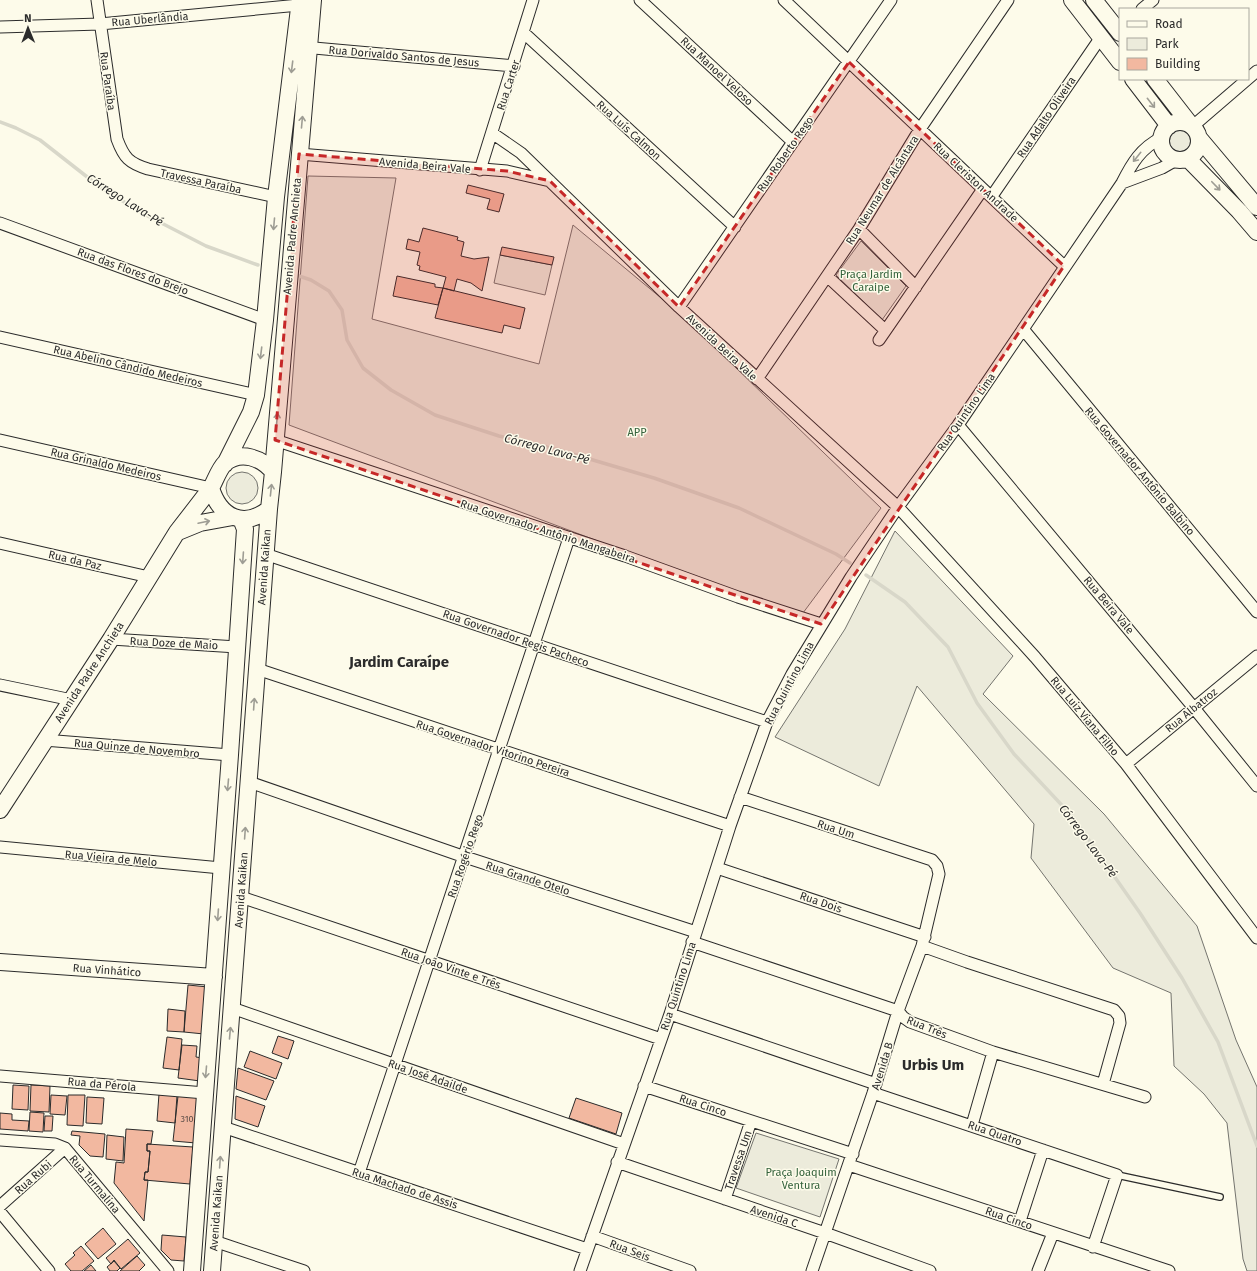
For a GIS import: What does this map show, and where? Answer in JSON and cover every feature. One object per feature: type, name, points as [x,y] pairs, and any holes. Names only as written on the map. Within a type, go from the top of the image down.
[{"type":"street","name":"Rua Paraíba","points":[[97,0],[117,139],[122,152],[128,160]]},
{"type":"street","name":"Rua Carter","points":[[480,170],[524,34],[533,0]]},
{"type":"street","name":"Rua Manoel Veloso","points":[[640,0],[793,142]]},
{"type":"street","name":"Rua Cleriston Andrade","points":[[784,0],[988,192],[1064,266]]},
{"type":"street","name":"Rua Roberto Rego","points":[[679,307],[892,0]]},
{"type":"street","name":"Rua Neumar de Alcântara","points":[[757,379],[859,229],[920,129],[1008,0]]},
{"type":"street","points":[[1072,0],[1119,61]]},
{"type":"street","points":[[1094,0],[1119,30]]},
{"type":"street","points":[[1143,8],[1153,0]]},
{"type":"street","name":"Rua Uberlândia","points":[[0,27],[100,24],[304,2]]},
{"type":"street","name":"Avenida Padre Anchieta","points":[[268,509],[273,472],[299,154],[304,2]]},
{"type":"street","name":"Rua Luís Calmon","points":[[524,34],[735,227]]},
{"type":"street","name":"Rua Adalto Oliveira","points":[[879,340],[916,287],[988,192],[1101,37]]},
{"type":"street","name":"Avenida Padre Anchieta","points":[[1,808],[111,639],[177,532],[211,488],[251,412],[256,395],[265,320],[276,197],[302,47]]},
{"type":"street","name":"Rua Dorivaldo Santos de Jesus","points":[[302,47],[514,66]]},
{"type":"street","points":[[1249,79],[1257,72]]},
{"type":"street","points":[[1134,80],[1165,132],[1164,152],[1182,159],[1239,211],[1257,232]]},
{"type":"street","points":[[1156,80],[1194,130],[1257,207]]},
{"type":"street","points":[[1194,130],[1248,80]]},
{"type":"street","points":[[1122,183],[1195,154],[1199,146],[1194,130],[1178,122],[1165,132]]},
{"type":"street","name":"Rua Quintino Lima","points":[[580,1271],[670,1014],[730,826],[767,722],[821,624],[898,507],[958,425],[1064,266],[1122,183],[1138,155],[1150,143],[1165,132]]},
{"type":"street","name":"Avenida Beira Vale","points":[[492,133],[522,153],[679,307],[898,507]]},
{"type":"street","name":"Avenida Beira Vale","points":[[299,154],[517,173],[550,182]]},
{"type":"street","name":"Travessa Paraíba","points":[[128,160],[148,169],[276,197]]},
{"type":"street","name":"Rua das Flores do Brejo","points":[[0,223],[265,320]]},
{"type":"street","points":[[859,229],[916,287]]},
{"type":"street","points":[[827,276],[885,330]]},
{"type":"street","name":"Rua Governador Antônio Balbino","points":[[1023,329],[1257,612]]},
{"type":"street","name":"Rua Abelino Cândido Medeiros","points":[[0,337],[256,395]]},
{"type":"street","name":"Rua Beira Vale","points":[[958,425],[1194,708],[1257,786]]},
{"type":"street","name":"Rua Grinaldo Medeiros","points":[[0,440],[211,488]]},
{"type":"street","name":"Rua Governador Antônio Mangabeira","points":[[275,440],[625,556],[738,597],[821,624]]},
{"type":"street","points":[[224,464],[241,456],[252,457],[268,466],[273,472]]},
{"type":"street","points":[[211,488],[220,507],[228,515],[237,518]]},
{"type":"street","name":"Rua Luiz Viana Filho","points":[[898,507],[1035,657],[1126,764],[1257,938]]},
{"type":"street","points":[[177,532],[200,523],[237,518],[254,518],[268,509]]},
{"type":"street","name":"Avenida Kaikan","points":[[212,1271],[222,1127],[235,979],[268,509]]},
{"type":"street","name":"Avenida Kaikan","points":[[192,1271],[245,529],[237,518]]},
{"type":"street","name":"Rua Rogério Rego","points":[[359,1172],[569,538]]},
{"type":"street","name":"Rua da Paz","points":[[0,543],[149,577]]},
{"type":"street","name":"Rua Governador Regis Pacheco","points":[[265,554],[767,722]]},
{"type":"street","name":"Rua Doze de Maio","points":[[111,639],[237,647]]},
{"type":"street","name":"Rua Albatroz","points":[[1126,764],[1257,656]]},
{"type":"street","name":"Rua Governador Vitorino Pereira","points":[[257,669],[730,826]]},
{"type":"street","points":[[0,685],[72,700]]},
{"type":"street","name":"Rua Quinze de Novembro","points":[[44,740],[230,755]]},
{"type":"street","name":"Rua Grande Otelo","points":[[249,782],[694,937]]},
{"type":"street","name":"Rua Um","points":[[740,797],[932,860]]},
{"type":"street","name":"Rua Vieira de Melo","points":[[0,847],[221,868]]},
{"type":"street","name":"Avenida B","points":[[812,1271],[875,1088],[898,1011],[923,941],[939,874],[937,866],[932,860]]},
{"type":"street","name":"Rua Dois","points":[[717,868],[923,941],[967,962],[1114,1010],[1119,1016],[1120,1023],[1103,1084]]},
{"type":"street","name":"Rua João Vinte e Três","points":[[241,897],[661,1039]]},
{"type":"street","name":"Rua Três","points":[[694,937],[898,1011],[910,1022],[993,1052],[1145,1097]]},
{"type":"street","name":"Rua Vinhático","points":[[0,962],[214,977]]},
{"type":"street","points":[[214,977],[235,979]]},
{"type":"street","name":"Rua José Adailde","points":[[232,1008],[624,1144]]},
{"type":"street","name":"Rua Quatro","points":[[670,1014],[875,1088],[972,1125],[1117,1175]]},
{"type":"street","points":[[972,1125],[993,1052]]},
{"type":"street","name":"Rua da Pérola","points":[[0,1076],[205,1093]]},
{"type":"street","name":"Rua Cinco","points":[[644,1086],[751,1121],[1052,1233],[1168,1271]]},
{"type":"street","name":"Travessa Um","points":[[724,1199],[751,1121]]},
{"type":"street","name":"Rua Machado de Assis","points":[[222,1127],[587,1248]]},
{"type":"street","name":"Rua Turmalina","points":[[0,1140],[55,1144],[66,1148],[168,1271]]},
{"type":"street","name":"Rua Rubi","points":[[0,1206],[66,1148]]},
{"type":"street","points":[[1020,1221],[1043,1150]]},
{"type":"street","name":"Avenida C","points":[[617,1162],[825,1233],[930,1271]]},
{"type":"street","points":[[1093,1247],[1117,1175]]},
{"type":"street","points":[[0,1212],[49,1271]]},
{"type":"street","points":[[1038,1271],[1052,1233]]},
{"type":"street","name":"Rua Seis","points":[[592,1236],[690,1271]]},
{"type":"street","points":[[214,1241],[304,1271]]},
{"type":"lane","points":[[1117,1175],[1220,1197]]},
{"type":"highlighted area","points":[[849,62],[1064,266],[821,624],[275,440],[299,154],[507,171],[550,181],[679,307]]},
{"type":"green space","points":[[1180,125],[1192,130],[1197,142],[1192,154],[1180,159],[1168,154],[1163,142],[1168,130]]},
{"type":"green space","name":"APP","points":[[308,176],[396,178],[372,319],[539,364],[573,225],[678,312],[881,508],[800,617],[289,425]]},
{"type":"green space","name":"Praça Jardim Caraipe","points":[[861,241],[906,286],[882,320],[836,275]]},
{"type":"green space","points":[[500,255],[552,265],[545,295],[494,283]]},
{"type":"green space","points":[[239,472],[245,472],[255,479],[258,488],[257,494],[251,501],[245,504],[239,504],[229,497],[226,491],[226,485],[233,475]]},
{"type":"green space","points":[[895,531],[1013,656],[983,694],[1104,814],[1197,926],[1236,1040],[1257,1087],[1257,1271],[1247,1271],[1243,1259],[1227,1123],[1204,1094],[1174,1066],[1171,993],[1113,968],[1031,858],[1034,824],[917,686],[879,786],[775,737],[845,629]]},
{"type":"green space","name":"Praça Joaquim Ventura","points":[[756,1133],[839,1159],[820,1217],[736,1188]]},
{"type":"building","points":[[468,185],[504,194],[499,212],[487,209],[490,199],[466,193]]},
{"type":"building","points":[[423,228],[458,237],[457,240],[464,242],[461,256],[474,259],[489,257],[482,291],[471,283],[457,279],[454,291],[443,288],[446,277],[419,270],[420,266],[417,265],[420,252],[406,249],[408,239],[419,242]]},
{"type":"building","points":[[502,247],[554,257],[552,265],[500,255]]},
{"type":"building","points":[[397,276],[435,284],[435,287],[443,288],[438,305],[393,296]]},
{"type":"building","points":[[443,288],[525,308],[520,329],[504,325],[502,333],[435,318]]},
{"type":"building","points":[[188,985],[208,987],[204,1034],[184,1032]]},
{"type":"building","points":[[168,1009],[185,1011],[184,1032],[167,1031]]},
{"type":"building","points":[[278,1036],[294,1041],[288,1059],[272,1053]]},
{"type":"building","points":[[167,1037],[182,1039],[179,1070],[163,1068]]},
{"type":"building","points":[[182,1045],[197,1046],[196,1057],[203,1058],[200,1081],[178,1078]]},
{"type":"building","points":[[250,1051],[282,1063],[276,1079],[244,1067]]},
{"type":"building","points":[[238,1068],[274,1081],[266,1100],[236,1089]]},
{"type":"building","points":[[13,1085],[29,1086],[28,1110],[12,1109]]},
{"type":"building","points":[[31,1085],[50,1086],[49,1112],[30,1111]]},
{"type":"building","points":[[159,1094],[177,1096],[175,1123],[157,1121]]},
{"type":"building","points":[[51,1095],[67,1096],[65,1115],[50,1114]]},
{"type":"building","points":[[68,1095],[85,1095],[83,1126],[67,1125]]},
{"type":"building","points":[[178,1096],[200,1098],[196,1143],[173,1141]]},
{"type":"building","points":[[236,1096],[265,1106],[258,1127],[235,1119]]},
{"type":"building","points":[[87,1097],[104,1098],[102,1124],[86,1123]]},
{"type":"building","points":[[576,1098],[622,1113],[616,1134],[569,1118]]},
{"type":"building","points":[[30,1112],[44,1113],[43,1132],[29,1131]]},
{"type":"building","points":[[0,1113],[12,1114],[12,1120],[29,1121],[28,1131],[0,1129]]},
{"type":"building","points":[[45,1116],[53,1116],[52,1131],[44,1131]]},
{"type":"building","points":[[126,1129],[153,1131],[151,1144],[147,1144],[147,1151],[150,1151],[148,1172],[145,1172],[144,1180],[148,1180],[144,1221],[114,1183],[116,1162],[124,1163]]},
{"type":"building","points":[[72,1131],[105,1134],[103,1157],[90,1156],[79,1145],[80,1136],[71,1135]]},
{"type":"building","points":[[107,1135],[124,1137],[123,1161],[106,1159]]},
{"type":"building","points":[[147,1144],[193,1147],[190,1184],[144,1180],[145,1172],[148,1172],[150,1151],[147,1151]]},
{"type":"building","points":[[103,1228],[116,1244],[98,1259],[85,1244]]},
{"type":"building","points":[[162,1235],[186,1237],[184,1261],[171,1260],[161,1250]]},
{"type":"building","points":[[128,1239],[140,1253],[121,1269],[114,1260],[111,1264],[106,1258]]},
{"type":"building","points":[[81,1246],[94,1261],[82,1271],[71,1271],[65,1264],[75,1255],[73,1253]]},
{"type":"building","points":[[137,1256],[145,1265],[139,1271],[120,1271]]},
{"type":"building","points":[[114,1261],[120,1268],[117,1271],[110,1271],[107,1267]]},
{"type":"building","points":[[91,1265],[96,1271],[84,1271]]},
{"type":"waterway","name":"Córrego Lava-Pé","points":[[0,122],[40,140],[100,187],[142,213],[206,246],[258,265]]},
{"type":"waterway","name":"Córrego Lava-Pé","points":[[296,275],[311,280],[329,291],[342,310],[347,340],[363,368],[391,390],[435,415],[499,436],[559,450],[654,478],[739,508],[836,554],[850,563]]},
{"type":"waterway","name":"Córrego Lava-Pé","points":[[866,575],[905,602],[948,647],[977,703],[1014,754],[1072,816],[1140,913],[1182,978],[1218,1042],[1257,1146]]},
{"type":"district","name":"Jardim Caraípe","points":[[399,662]]},
{"type":"district","name":"Urbis Um","points":[[933,1065]]}]
